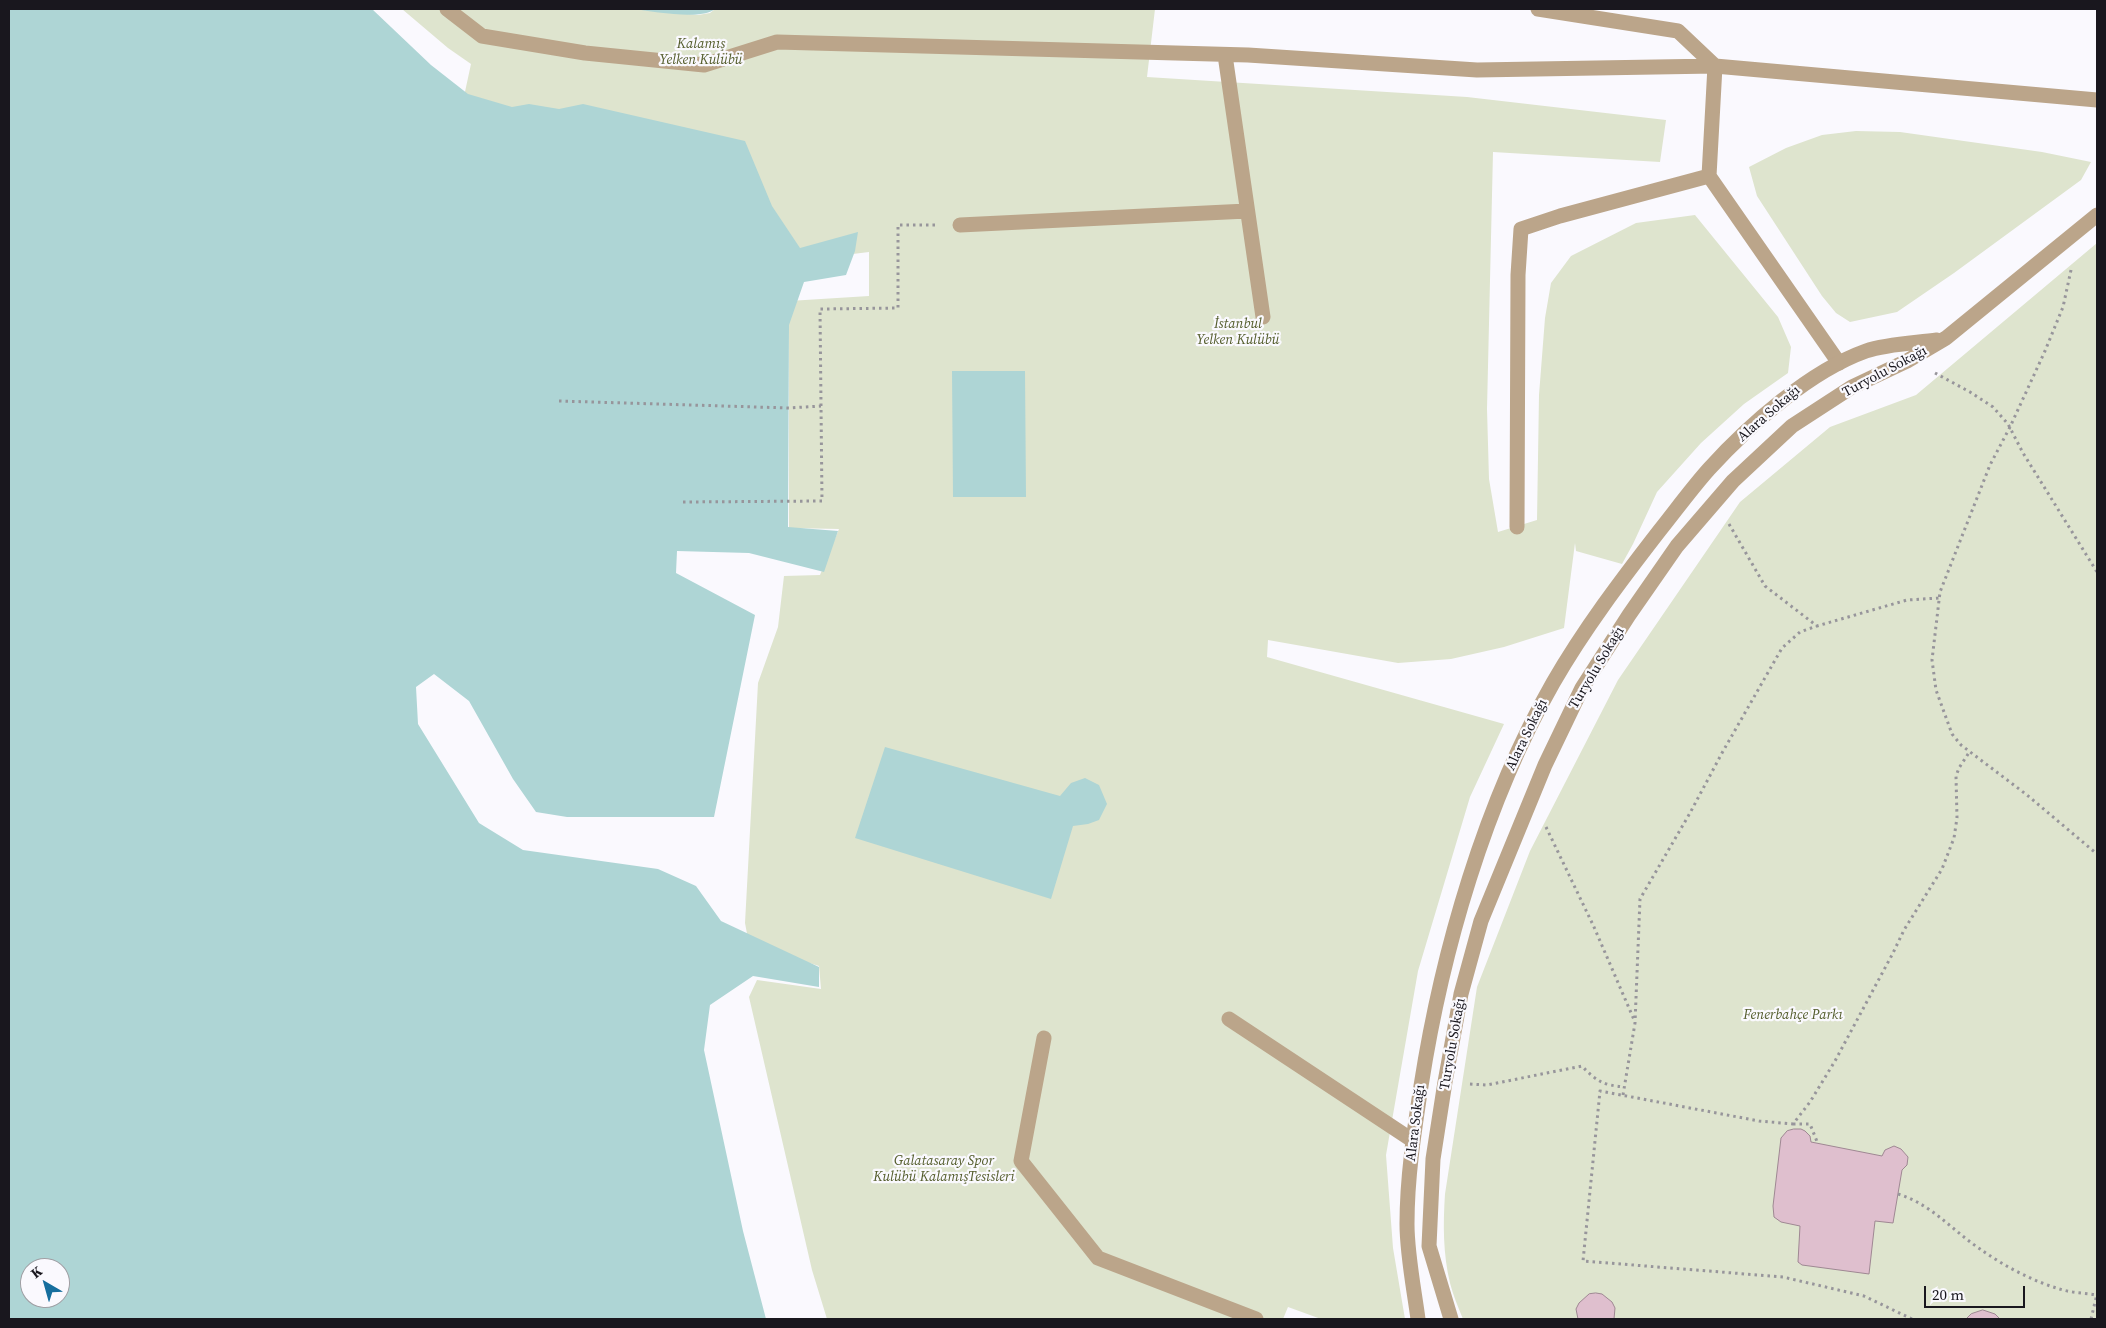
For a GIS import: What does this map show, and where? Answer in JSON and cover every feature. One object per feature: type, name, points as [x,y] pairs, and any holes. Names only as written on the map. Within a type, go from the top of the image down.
[{"type":"street","points":[[447,9],[482,36],[585,53],[704,65],[777,42],[1225,54],[1478,70],[1715,66],[2097,100]]},
{"type":"street","points":[[1538,9],[1678,31],[1715,66],[1710,176],[1839,364]]},
{"type":"street","points":[[1225,54],[1263,317]]},
{"type":"street","points":[[1516,527],[1518,275],[1521,229],[1560,216],[1710,176]]},
{"type":"street","points":[[960,225],[1247,211]]},
{"type":"street","name":"Turyolu Sokağı","points":[[1451,1319],[1429,1246],[1433,1159],[1461,994],[1481,921],[1531,798],[1582,688],[1629,615],[1677,546],[1733,481],[1792,426],[1852,387],[1907,361],[1946,338],[2097,215]]},
{"type":"street","name":"Alara Sokağı","points":[[1418,1319],[1407,1226],[1412,1140],[1429,1031],[1442,974],[1458,918],[1494,809],[1521,743],[1553,682],[1597,614],[1709,469],[1767,413],[1815,376],[1868,350],[1946,338]]},
{"type":"street","points":[[1228,1019],[1412,1140]]},
{"type":"street","points":[[1044,1038],[1021,1161],[1098,1258],[1256,1319]]},
{"type":"path","points":[[683,502],[822,501],[820,309],[898,308],[898,225],[960,225]]},
{"type":"path","points":[[2079,230],[2063,307],[2010,428],[1990,465],[1969,515],[1939,598],[1932,660],[1936,690],[1952,734],[1961,745],[2027,795],[2097,854]]},
{"type":"path","points":[[1907,361],[1946,378],[1993,407],[2010,428],[2023,453],[2097,572]]},
{"type":"path","points":[[559,401],[789,408],[821,406]]},
{"type":"path","points":[[1716,502],[1764,586],[1817,626]]},
{"type":"path","points":[[1623,1095],[1635,1023],[1640,899],[1690,814],[1722,753],[1782,648],[1800,632],[1817,626],[1907,600],[1939,598]]},
{"type":"path","points":[[1792,1124],[1810,1102],[1835,1061],[1904,930],[1942,869],[1954,838],[1957,818],[1956,776],[1970,751]]},
{"type":"path","points":[[1531,798],[1594,927],[1635,1023]]},
{"type":"path","points":[[1445,1082],[1487,1085],[1582,1066],[1598,1081],[1606,1085],[1624,1087]]},
{"type":"path","points":[[1818,1144],[1810,1124],[1759,1122],[1600,1091],[1583,1261],[1783,1277],[1864,1296],[1912,1319]]},
{"type":"path","points":[[1898,1194],[1912,1198],[1926,1206],[1980,1249],[2044,1284],[2065,1290],[2097,1294],[2091,1319]]},
{"type":"green space","points":[[402,9],[633,9],[698,15],[710,13],[715,9],[1155,9],[1147,77],[1467,97],[1666,120],[1660,162],[1493,152],[1487,409],[1489,479],[1498,532],[1537,520],[1539,395],[1545,318],[1551,283],[1571,256],[1636,223],[1695,215],[1778,317],[1791,347],[1788,373],[1744,404],[1701,443],[1657,492],[1622,564],[1576,551],[1575,543],[1564,628],[1504,647],[1451,659],[1398,663],[1268,640],[1267,657],[1504,724],[1470,797],[1418,971],[1386,1155],[1393,1248],[1405,1319],[1321,1319],[1288,1307],[1283,1319],[827,1319],[812,1270],[749,997],[757,980],[821,989],[819,966],[749,944],[745,923],[758,683],[778,627],[784,576],[820,575],[839,529],[789,528],[789,301],[869,296],[869,252],[796,261],[463,101],[471,64],[448,48]]},
{"type":"green space","points":[[1856,131],[1900,132],[2042,152],[2091,162],[2081,180],[1954,273],[1897,312],[1850,322],[1836,313],[1822,296],[1757,196],[1749,167],[1786,148],[1822,135]]},
{"type":"green space","name":"Fenerbahçe Parkı","points":[[2097,243],[2097,1319],[1463,1319],[1453,1292],[1446,1261],[1444,1205],[1477,987],[1530,851],[1618,680],[1740,502],[1830,427],[1916,395]]},
{"type":"water","points":[[9,9],[372,9],[431,65],[468,94],[512,107],[529,104],[559,109],[583,104],[745,141],[772,206],[800,248],[858,232],[855,251],[846,275],[804,282],[789,325],[788,527],[838,531],[824,572],[749,553],[677,551],[676,573],[755,615],[714,817],[567,817],[536,812],[513,779],[469,701],[434,674],[416,687],[418,724],[479,823],[523,850],[658,869],[696,886],[721,921],[819,967],[819,987],[753,976],[710,1005],[704,1050],[743,1231],[766,1319],[9,1319]]},
{"type":"water","points":[[633,9],[715,9],[708,13],[688,15]]},
{"type":"water","points":[[952,371],[1025,371],[1026,497],[953,497]]},
{"type":"water","points":[[885,747],[1060,796],[1071,783],[1085,778],[1099,785],[1107,804],[1099,820],[1073,826],[1051,899],[855,838]]},
{"type":"building","points":[[1794,1129],[1805,1131],[1810,1136],[1811,1142],[1882,1156],[1885,1150],[1894,1146],[1901,1149],[1908,1157],[1907,1165],[1902,1170],[1893,1223],[1875,1221],[1869,1274],[1802,1265],[1798,1262],[1800,1226],[1781,1222],[1774,1217],[1773,1206],[1781,1138],[1787,1131]]},
{"type":"building","points":[[1589,1294],[1602,1294],[1612,1302],[1615,1308],[1614,1319],[1578,1319],[1576,1309],[1579,1303]]},
{"type":"building","points":[[1983,1310],[1995,1314],[2000,1319],[1966,1319],[1971,1314]]},
{"type":"park label","name":"Kalamış Yelken Kulübü","points":[[701,52]]},
{"type":"park label","name":"İstanbul Yelken Kulübü","points":[[1238,332]]},
{"type":"park label","name":"Galatasaray Spor Kulübü KalamışTesisleri","points":[[944,1170]]}]
